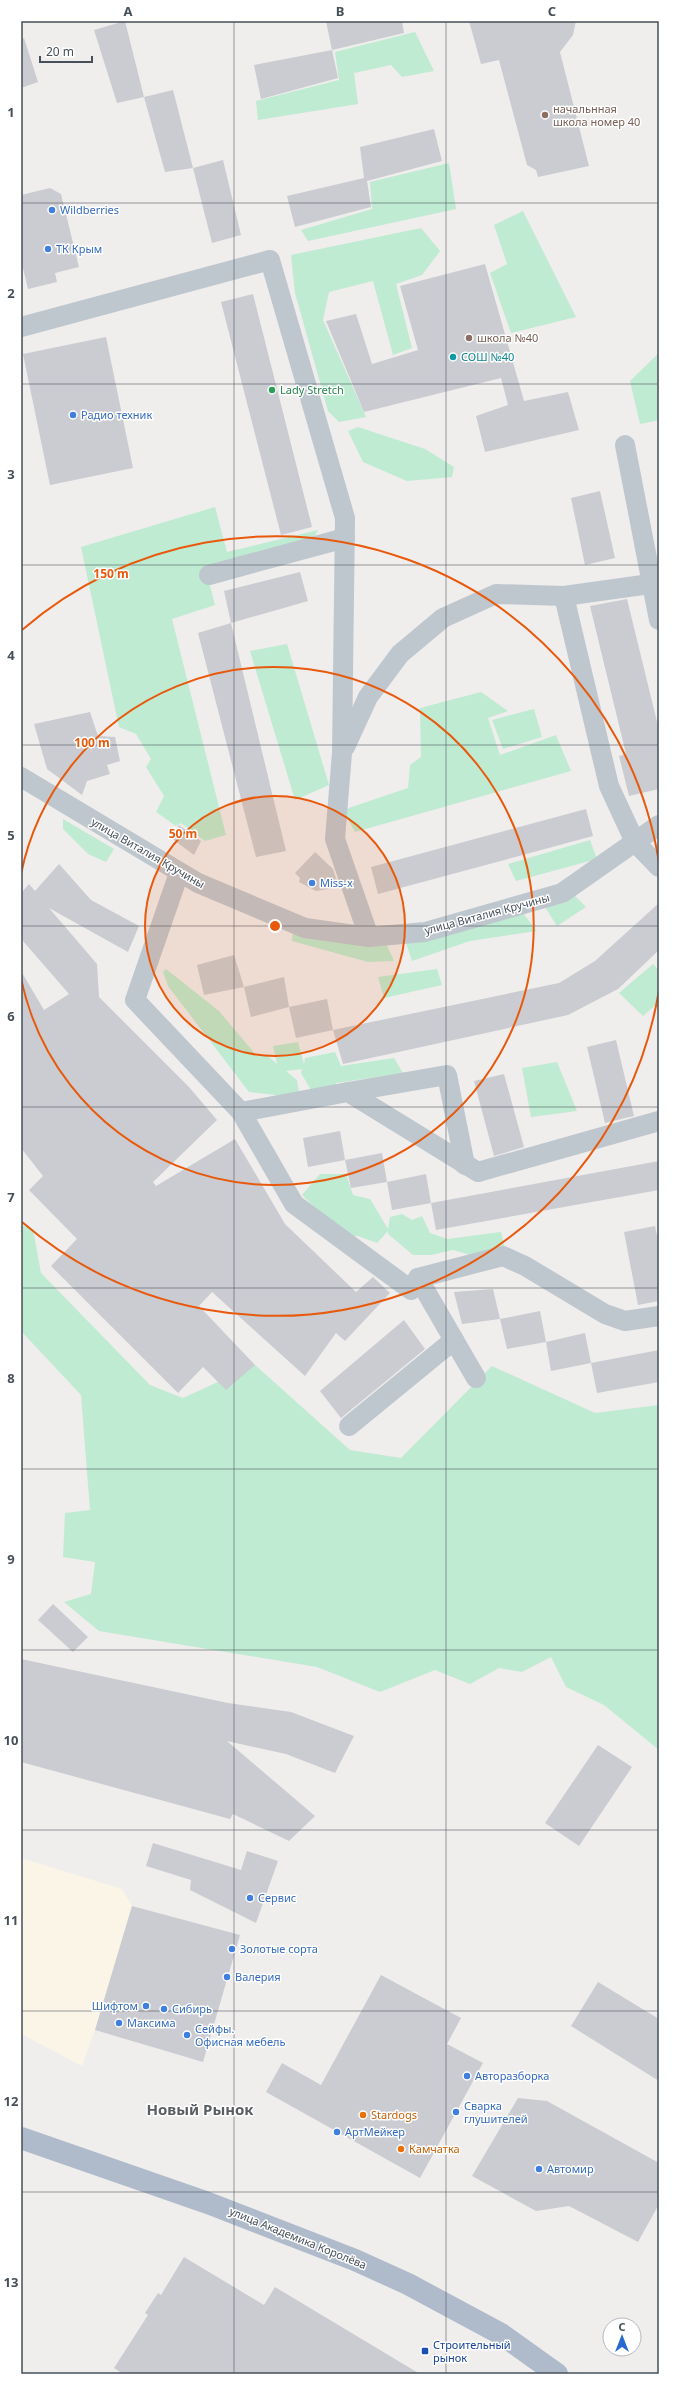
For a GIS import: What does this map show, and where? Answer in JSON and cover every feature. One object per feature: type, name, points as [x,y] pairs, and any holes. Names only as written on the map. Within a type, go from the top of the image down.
[{"type":"main road","name":"улица Академика Королёва","points":[[21,2138],[208,2203],[362,2263],[408,2284],[501,2334],[558,2374]]},
{"type":"street","points":[[21,328],[270,260],[345,518],[342,753],[335,839],[370,937]]},
{"type":"street","points":[[625,445],[650,584],[659,620]]},
{"type":"street","points":[[209,575],[345,538]]},
{"type":"street","points":[[342,753],[368,697],[400,654],[443,618],[496,594],[564,596],[650,584]]},
{"type":"street","points":[[564,596],[609,786],[636,842],[659,867]]},
{"type":"street","name":"улица Виталия Кручины","points":[[21,777],[179,873],[305,928],[370,937],[425,932],[562,893],[659,825]]},
{"type":"street","points":[[179,873],[135,1000],[241,1112],[294,1204],[411,1290],[418,1278],[503,1256],[525,1266],[605,1314],[625,1321],[659,1316]]},
{"type":"street","points":[[241,1112],[447,1075],[465,1165]]},
{"type":"street","points":[[348,1092],[478,1172],[659,1121]]},
{"type":"street","points":[[418,1278],[476,1378]]},
{"type":"street","points":[[349,1426],[454,1340]]},
{"type":"shaded area","points":[[21,1858],[122,1889],[132,1906],[95,2030],[82,2066],[21,2034]]},
{"type":"green space","points":[[415,32],[434,71],[402,77],[391,65],[354,73],[358,104],[258,120],[256,101],[339,80],[335,52]]},
{"type":"green space","points":[[449,163],[456,209],[308,241],[301,230],[372,209],[370,182]]},
{"type":"green space","points":[[523,211],[576,317],[511,333],[490,273],[507,264],[494,225]]},
{"type":"green space","points":[[421,228],[440,251],[422,275],[396,284],[412,348],[393,355],[373,281],[329,292],[323,320],[366,417],[339,422],[328,411],[295,293],[291,255]]},
{"type":"green space","points":[[659,353],[659,420],[640,424],[630,381]]},
{"type":"green space","points":[[358,427],[425,449],[454,467],[452,477],[407,481],[363,462],[348,431]]},
{"type":"green space","points":[[215,507],[227,552],[318,530],[307,552],[208,578],[215,605],[172,619],[226,835],[205,841],[181,823],[176,826],[156,812],[164,796],[146,767],[151,759],[136,734],[119,727],[81,547]]},
{"type":"green space","points":[[287,644],[329,785],[295,800],[250,651]]},
{"type":"green space","points":[[481,692],[508,711],[488,718],[500,755],[556,735],[571,771],[355,832],[343,810],[408,788],[410,765],[421,757],[420,708]]},
{"type":"green space","points":[[534,709],[542,737],[503,749],[492,720]]},
{"type":"green space","points":[[63,819],[114,849],[106,862],[88,854],[63,829]]},
{"type":"green space","points":[[590,840],[597,859],[516,881],[508,864]]},
{"type":"green space","points":[[570,891],[586,907],[557,926],[545,907]]},
{"type":"green space","points":[[522,912],[537,931],[470,941],[412,961],[405,940]]},
{"type":"green space","points":[[293,929],[386,943],[394,961],[368,962],[292,941]]},
{"type":"green space","points":[[653,964],[659,970],[659,1002],[643,1016],[619,993]]},
{"type":"green space","points":[[166,969],[219,1011],[256,1055],[268,1056],[277,1064],[273,1046],[298,1042],[304,1064],[305,1058],[335,1052],[341,1066],[394,1058],[403,1073],[336,1083],[335,1089],[311,1090],[301,1073],[302,1069],[286,1071],[297,1080],[300,1098],[249,1092],[168,986],[163,972]]},
{"type":"green space","points":[[437,969],[442,985],[384,998],[378,977]]},
{"type":"green space","points":[[557,1062],[577,1111],[531,1117],[522,1068]]},
{"type":"green space","points":[[320,1174],[346,1174],[353,1195],[370,1199],[388,1229],[390,1217],[402,1214],[412,1220],[422,1216],[430,1233],[447,1239],[501,1232],[505,1249],[480,1258],[453,1250],[431,1255],[413,1255],[388,1234],[388,1231],[377,1243],[358,1236],[344,1236],[302,1195]]},
{"type":"green space","points":[[21,1225],[33,1229],[41,1273],[150,1385],[183,1398],[255,1365],[350,1450],[401,1458],[492,1366],[595,1413],[659,1405],[659,1750],[604,1705],[566,1687],[551,1657],[522,1672],[499,1668],[470,1684],[435,1670],[380,1692],[317,1667],[99,1631],[64,1602],[91,1594],[95,1562],[63,1557],[65,1513],[90,1510],[81,1395],[21,1331]]},
{"type":"building","points":[[125,21],[144,97],[117,103],[94,30]]},
{"type":"building","points":[[326,21],[402,21],[404,33],[332,50]]},
{"type":"building","name":"начальнная школа номер 40","points":[[469,21],[576,21],[573,35],[560,52],[589,166],[538,177],[536,170],[527,165],[499,60],[481,64]]},
{"type":"building","points":[[24,38],[38,82],[21,88],[21,39]]},
{"type":"building","points":[[332,50],[338,78],[261,99],[254,65]]},
{"type":"building","points":[[173,90],[193,168],[165,172],[144,97]]},
{"type":"building","points":[[434,129],[442,161],[367,181],[371,207],[295,227],[287,196],[364,178],[360,147]]},
{"type":"building","points":[[223,160],[241,235],[212,243],[193,168]]},
{"type":"building","name":"ТК Крым","points":[[50,188],[61,194],[79,267],[55,273],[57,282],[28,289],[21,260],[21,195]]},
{"type":"building","name":"СОШ №40","points":[[485,264],[524,401],[568,392],[579,430],[485,452],[476,416],[508,405],[501,378],[364,412],[326,321],[356,314],[372,364],[418,350],[400,286]]},
{"type":"building","points":[[253,294],[312,527],[281,535],[221,302]]},
{"type":"building","points":[[106,337],[133,468],[50,485],[23,354]]},
{"type":"building","points":[[600,491],[615,558],[585,565],[571,498]]},
{"type":"building","points":[[300,572],[308,601],[231,623],[224,591]]},
{"type":"building","points":[[627,599],[659,730],[659,789],[629,796],[619,756],[626,754],[590,606]]},
{"type":"building","points":[[231,623],[286,851],[256,857],[198,633]]},
{"type":"building","points":[[90,712],[98,736],[115,737],[120,761],[107,765],[110,774],[87,781],[82,795],[47,769],[34,724]]},
{"type":"building","points":[[586,809],[593,836],[378,894],[371,867]]},
{"type":"building","points":[[179,825],[201,841],[194,855],[171,838]]},
{"type":"building","points":[[315,852],[333,869],[339,887],[316,891],[299,882],[300,878],[295,873]]},
{"type":"building","points":[[59,864],[91,900],[139,926],[128,952],[49,908],[97,964],[99,997],[189,1087],[217,1120],[153,1182],[156,1186],[235,1139],[285,1224],[356,1292],[373,1277],[390,1293],[345,1341],[336,1333],[305,1376],[212,1292],[199,1306],[255,1365],[226,1390],[203,1367],[178,1393],[51,1266],[77,1239],[29,1190],[43,1176],[21,1148],[21,971],[44,1010],[69,994],[23,941],[21,929],[21,893],[29,884],[35,891]]},
{"type":"building","points":[[659,903],[659,950],[618,989],[568,1015],[343,1064],[333,1030],[559,983],[595,961]]},
{"type":"building","points":[[234,955],[244,987],[204,995],[197,965]]},
{"type":"building","points":[[284,977],[289,1007],[251,1017],[244,987]]},
{"type":"building","points":[[327,999],[333,1030],[296,1038],[289,1007]]},
{"type":"building","points":[[616,1040],[634,1116],[605,1123],[587,1047]]},
{"type":"building","points":[[504,1074],[524,1147],[494,1156],[474,1081]]},
{"type":"building","points":[[340,1131],[345,1160],[308,1167],[303,1138]]},
{"type":"building","points":[[382,1153],[387,1182],[351,1188],[345,1160]]},
{"type":"building","points":[[659,1161],[659,1190],[436,1230],[431,1203]]},
{"type":"building","points":[[426,1174],[431,1203],[392,1210],[387,1182]]},
{"type":"building","points":[[655,1226],[659,1245],[659,1301],[638,1305],[624,1232]]},
{"type":"building","points":[[493,1289],[500,1319],[462,1324],[454,1292]]},
{"type":"building","points":[[540,1311],[546,1342],[507,1349],[500,1319]]},
{"type":"building","points":[[404,1320],[425,1349],[341,1418],[320,1391]]},
{"type":"building","points":[[585,1333],[591,1363],[551,1371],[546,1342]]},
{"type":"building","points":[[659,1350],[659,1382],[597,1393],[591,1363]]},
{"type":"building","points":[[53,1604],[88,1637],[73,1652],[38,1620]]},
{"type":"building","points":[[21,1659],[228,1703],[291,1712],[354,1736],[335,1773],[286,1754],[227,1741],[315,1816],[289,1841],[233,1814],[230,1819],[21,1762]]},
{"type":"building","points":[[598,1745],[632,1767],[579,1846],[545,1823]]},
{"type":"building","points":[[153,1843],[241,1870],[247,1851],[278,1861],[256,1923],[190,1890],[191,1880],[146,1866]]},
{"type":"building","points":[[132,1906],[240,1935],[203,2062],[95,2030]]},
{"type":"building","points":[[381,1975],[461,2018],[447,2044],[483,2063],[420,2178],[266,2092],[282,2063],[321,2085]]},
{"type":"building","points":[[598,1982],[659,2019],[659,2081],[571,2026]]},
{"type":"building","points":[[518,2098],[547,2101],[659,2163],[659,2204],[638,2242],[569,2206],[536,2211],[472,2176]]},
{"type":"building","points":[[184,2257],[264,2305],[275,2287],[420,2374],[123,2374],[114,2368],[148,2315],[145,2313],[158,2293],[161,2295]]},
{"type":"place","name":"начальнная школа номер 40","points":[[545,115]]},
{"type":"place","name":"Wildberries","points":[[52,210]]},
{"type":"place","name":"ТК Крым","points":[[48,249]]},
{"type":"place","name":"школа №40","points":[[469,338]]},
{"type":"place","name":"СОШ №40","points":[[453,357]]},
{"type":"place","name":"Lady Stretch","points":[[272,390]]},
{"type":"place","name":"Радио техник","points":[[73,415]]},
{"type":"place","name":"Miss-x","points":[[312,883]]},
{"type":"place","name":"Сервис","points":[[250,1898]]},
{"type":"place","name":"Золотые сорта","points":[[232,1949]]},
{"type":"place","name":"Валерия","points":[[227,1977]]},
{"type":"place","name":"Шифтом","points":[[146,2006]]},
{"type":"place","name":"Сибирь","points":[[164,2009]]},
{"type":"place","name":"Максима","points":[[119,2023]]},
{"type":"place","name":"Сейфы. Офисная мебель","points":[[187,2035]]},
{"type":"place","name":"Авторазборка","points":[[467,2076]]},
{"type":"place","name":"Сварка глушителей","points":[[456,2112]]},
{"type":"place","name":"Stardogs","points":[[363,2115]]},
{"type":"place","name":"АртМейкер","points":[[337,2132]]},
{"type":"place","name":"Камчатка","points":[[401,2149]]},
{"type":"place","name":"Автомир","points":[[539,2169]]},
{"type":"place","name":"Строительный рынок","points":[[425,2351]]},
{"type":"district","name":"Новый Рынок","points":[[200,2110]]}]
